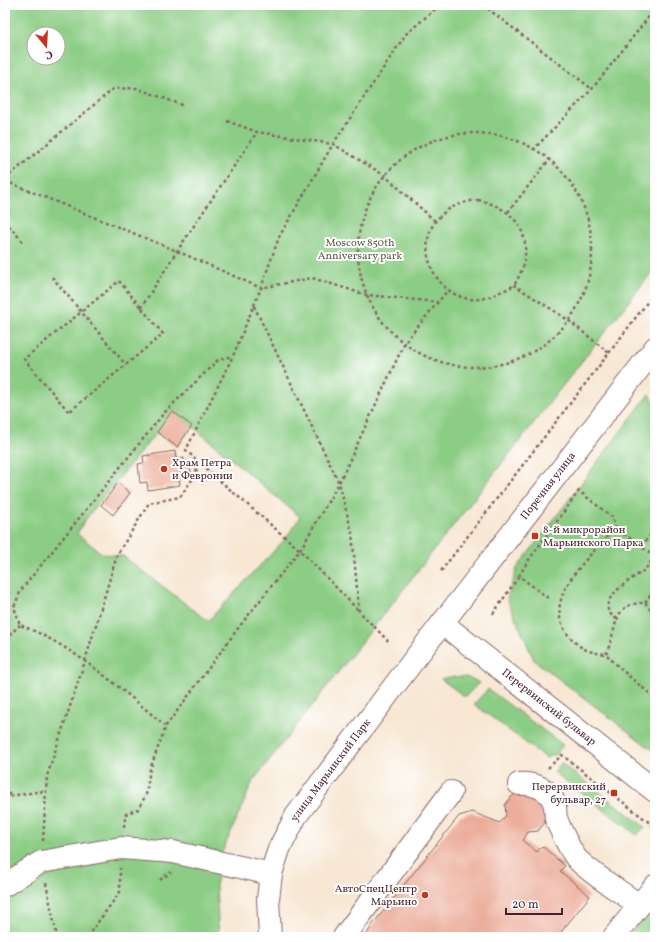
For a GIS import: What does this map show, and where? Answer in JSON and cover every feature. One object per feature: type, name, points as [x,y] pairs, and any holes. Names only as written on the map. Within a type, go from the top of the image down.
[{"type":"main road","name":"Поречная улица","points":[[442,623],[653,356]]},
{"type":"main road","name":"Перервинский бульвар","points":[[442,623],[655,791]]},
{"type":"main road","name":"улица Марьинский Парк","points":[[270,937],[268,898],[271,874],[279,849],[296,816],[442,623]]},
{"type":"main road","points":[[519,784],[527,783],[540,788],[550,795],[554,803],[559,826],[578,860],[639,905]]},
{"type":"main road","points":[[344,937],[451,792]]},
{"type":"main road","points":[[5,885],[41,862],[121,848],[173,852],[271,874]]},
{"type":"main road","points":[[614,937],[655,886]]},
{"type":"path","points":[[388,641],[300,550],[186,450],[233,356],[261,288],[279,237],[333,144],[406,34],[440,5]]},
{"type":"path","points":[[483,5],[592,89]]},
{"type":"path","points":[[533,150],[592,89],[655,9]]},
{"type":"path","points":[[185,106],[136,88],[113,89],[5,180],[177,251],[261,288],[312,278],[367,295],[437,302]]},
{"type":"path","points":[[227,121],[256,132],[333,144],[384,175],[435,221]]},
{"type":"path","points":[[141,308],[256,132]]},
{"type":"path","points":[[478,132],[515,139],[549,160],[574,187],[589,220],[593,256],[586,292],[568,320],[541,348],[508,364],[471,368],[436,361],[405,342],[379,315],[367,295],[358,248],[364,211],[384,175],[408,153],[442,137],[478,132]]},
{"type":"path","points":[[508,212],[549,160]]},
{"type":"path","points":[[478,200],[493,203],[508,212],[516,220],[524,234],[526,248],[524,264],[514,285],[491,297],[475,299],[458,296],[448,290],[434,275],[428,261],[427,246],[430,231],[435,221],[450,208],[463,202],[478,200]]},
{"type":"path","points":[[5,221],[23,242]]},
{"type":"path","points":[[52,277],[126,366]]},
{"type":"path","points":[[119,281],[163,334],[69,412],[24,359],[81,312],[119,281]]},
{"type":"path","points":[[514,285],[568,320],[609,353]]},
{"type":"path","points":[[87,937],[120,892],[121,848],[126,814],[138,809],[146,794],[150,769],[166,726],[239,627],[300,550],[339,483],[405,342],[448,290]]},
{"type":"path","points":[[440,571],[655,292]]},
{"type":"path","points":[[254,305],[339,483],[352,533],[360,612]]},
{"type":"path","points":[[166,726],[85,661],[40,633],[20,625],[14,607],[21,590],[164,412],[218,360],[233,356]]},
{"type":"path","points":[[57,937],[41,862],[47,776],[85,661],[117,555],[149,503],[180,497],[196,474],[197,461]]},
{"type":"path","points":[[493,614],[528,561],[579,491],[612,517],[616,527],[655,557],[644,570],[620,586],[610,598],[608,608],[612,616],[617,619]]},
{"type":"path","points":[[616,527],[567,584],[561,597],[558,611],[561,622],[575,642],[583,650],[606,654],[621,671],[635,680],[655,698]]},
{"type":"path","points":[[641,546],[655,530]]},
{"type":"path","points":[[519,576],[548,598]]},
{"type":"path","points":[[645,603],[655,589]]},
{"type":"path","points":[[606,654],[612,641],[617,619],[625,606],[645,603]]},
{"type":"path","points":[[645,603],[655,615]]},
{"type":"path","points":[[5,639],[20,625]]},
{"type":"path","points":[[548,768],[562,755],[655,827],[653,848]]},
{"type":"path","points":[[5,788],[11,797]]},
{"type":"path","points":[[5,799],[45,791]]},
{"type":"green space","name":"Moscow 850th Anniversary park","points":[[5,5],[655,5],[655,268],[253,781],[218,862],[216,885],[219,937],[5,937]],"holes":[[[192,426],[300,517],[286,538],[208,621],[123,556],[103,554],[77,534],[85,520],[157,432],[177,447]]]},
{"type":"green space","points":[[649,394],[655,403],[655,752],[534,660],[507,599],[517,568]]},
{"type":"green space","points":[[449,677],[465,677],[479,683],[465,697],[441,679]]},
{"type":"green space","points":[[488,689],[563,745],[556,754],[546,758],[474,704]]},
{"type":"green space","points":[[561,763],[645,827],[637,835],[554,772]]},
{"type":"green space","points":[[655,901],[655,937],[638,937],[631,932]]},
{"type":"building","points":[[172,411],[192,426],[177,447],[157,432]]},
{"type":"building","name":"Храм Петра и Февронии","points":[[175,451],[176,459],[184,458],[184,462],[189,461],[191,473],[186,474],[186,477],[179,478],[180,485],[148,490],[147,482],[140,483],[138,464],[144,463],[143,456]]},
{"type":"building","points":[[118,483],[130,493],[113,515],[101,505]]},
{"type":"building","points":[[522,790],[533,791],[549,808],[546,821],[538,831],[528,832],[523,841],[537,852],[542,846],[565,866],[560,871],[590,896],[557,937],[365,937],[373,924],[459,816],[472,812],[500,823],[506,815],[505,805],[511,797]]},
{"type":"place","name":"Храм Петра и Февронии","points":[[164,469]]},
{"type":"place","name":"8-й микрорайон Марьинского Парка","points":[[535,536]]},
{"type":"place","name":"Перервинский бульвар, 27","points":[[614,793]]},
{"type":"place","name":"АвтоСпецЦентр Марьино","points":[[425,895]]}]
